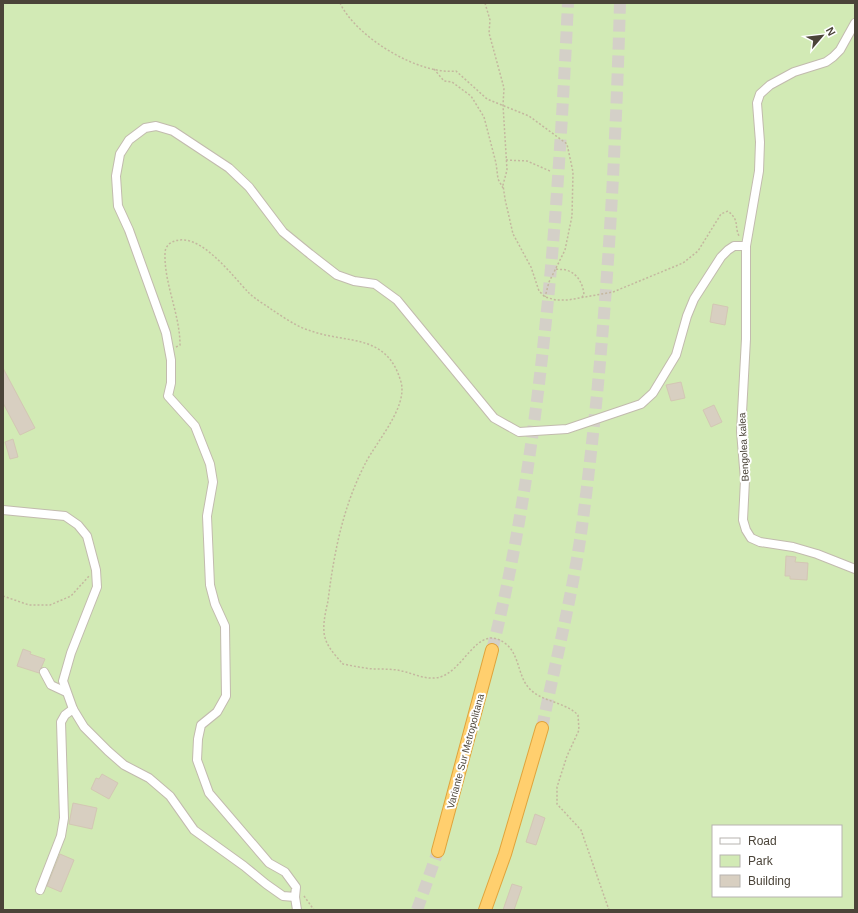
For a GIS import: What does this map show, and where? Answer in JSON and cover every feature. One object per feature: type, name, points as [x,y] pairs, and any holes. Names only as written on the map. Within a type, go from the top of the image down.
[{"type":"highway","name":"Variante Sur Metropolitana","points":[[438,851],[492,650]]},
{"type":"highway","points":[[485,910],[505,854],[542,728]]},
{"type":"street","name":"Bengolea kalea","points":[[855,23],[840,50],[833,57],[826,62],[784,77],[770,85],[760,94],[758,103],[760,171],[746,246],[746,339],[741,431],[745,480],[743,520],[746,530],[751,538],[760,542],[793,547],[811,552],[855,569]]},
{"type":"street","points":[[297,910],[295,897],[296,887],[284,872],[269,862],[209,793],[197,760],[198,739],[201,725],[217,712],[226,696],[225,626],[215,604],[210,585],[207,516],[214,482],[210,464],[195,426],[168,396],[171,382],[169,350],[166,333],[129,230],[118,206],[116,176],[120,154],[129,140],[145,128],[156,126],[173,131],[229,168],[249,187],[283,232],[337,275],[354,281],[375,284],[397,300],[494,418],[519,432],[567,429],[641,404],[653,393],[676,355],[686,316],[698,293],[721,257],[734,246],[746,246]]},
{"type":"street","points":[[3,510],[65,516],[78,525],[87,536],[96,570],[97,587],[71,653],[63,681],[73,709],[84,727],[124,765],[150,778],[170,796],[194,830],[283,896],[295,897]]},
{"type":"street","points":[[44,672],[51,685],[66,692]]},
{"type":"street","points":[[40,890],[62,830],[64,818],[64,792],[61,722],[65,715],[73,709]]},
{"type":"path","points":[[340,3],[348,17],[361,31],[377,44],[407,60],[447,72],[456,70],[487,99],[530,116],[567,144],[573,172],[572,216],[565,250],[549,282],[545,297]]},
{"type":"path","points":[[485,3],[490,20],[489,33],[504,88],[503,105],[507,170],[504,190]]},
{"type":"path","points":[[433,68],[444,80],[452,82],[471,96],[484,117],[496,163],[498,179],[504,190],[513,234],[531,267],[539,291],[545,297],[556,300],[600,296],[626,288],[689,259],[698,251],[721,214],[728,211],[734,216],[738,224],[738,233],[746,246]]},
{"type":"path","points":[[506,160],[527,161],[550,171]]},
{"type":"path","points":[[169,350],[180,345],[180,334],[164,250],[168,245],[177,240],[186,239],[199,244],[212,254],[251,294],[283,317],[310,331],[367,343],[383,351],[392,364],[401,383],[402,396],[395,414],[365,463],[344,513],[331,575],[324,632],[330,649],[342,664],[372,669],[397,670],[420,676],[436,678],[447,675],[460,664],[475,645],[485,638],[500,639],[509,646],[529,688],[540,695],[571,708],[578,715],[578,730],[567,756],[557,787],[557,804],[581,830],[609,910]]},
{"type":"path","points":[[556,269],[565,270],[575,274],[583,287],[584,294],[582,297]]},
{"type":"path","points":[[3,596],[29,605],[50,605],[71,596],[83,580],[96,570]]},
{"type":"path","points":[[296,887],[314,910]]},
{"type":"green space","points":[[3,3],[855,3],[855,910],[3,910]]},
{"type":"building","points":[[713,304],[728,307],[725,325],[710,322]]},
{"type":"building","points":[[3,368],[35,428],[20,435],[3,403]]},
{"type":"building","points":[[681,382],[685,398],[671,401],[666,385]]},
{"type":"building","points":[[714,405],[722,422],[711,427],[703,410]]},
{"type":"building","points":[[13,439],[18,457],[10,459],[5,442]]},
{"type":"building","points":[[786,556],[796,557],[795,562],[808,563],[807,580],[790,579],[790,576],[785,576]]},
{"type":"building","points":[[23,649],[31,652],[30,654],[45,659],[39,673],[17,666]]},
{"type":"building","points":[[102,774],[118,783],[109,799],[91,789],[96,778],[99,779]]},
{"type":"building","points":[[73,803],[97,808],[92,829],[69,824]]},
{"type":"building","points":[[535,814],[545,818],[536,845],[526,842]]},
{"type":"building","points":[[60,854],[74,860],[61,892],[47,886]]},
{"type":"building","points":[[512,884],[522,887],[514,910],[503,910]]},
{"type":"tunnel","points":[[492,650],[510,571],[520,518],[539,384],[555,220],[568,3]]},
{"type":"tunnel","points":[[542,728],[575,571],[591,455],[608,262],[620,3]]},
{"type":"tunnel","points":[[417,910],[438,851]]}]
